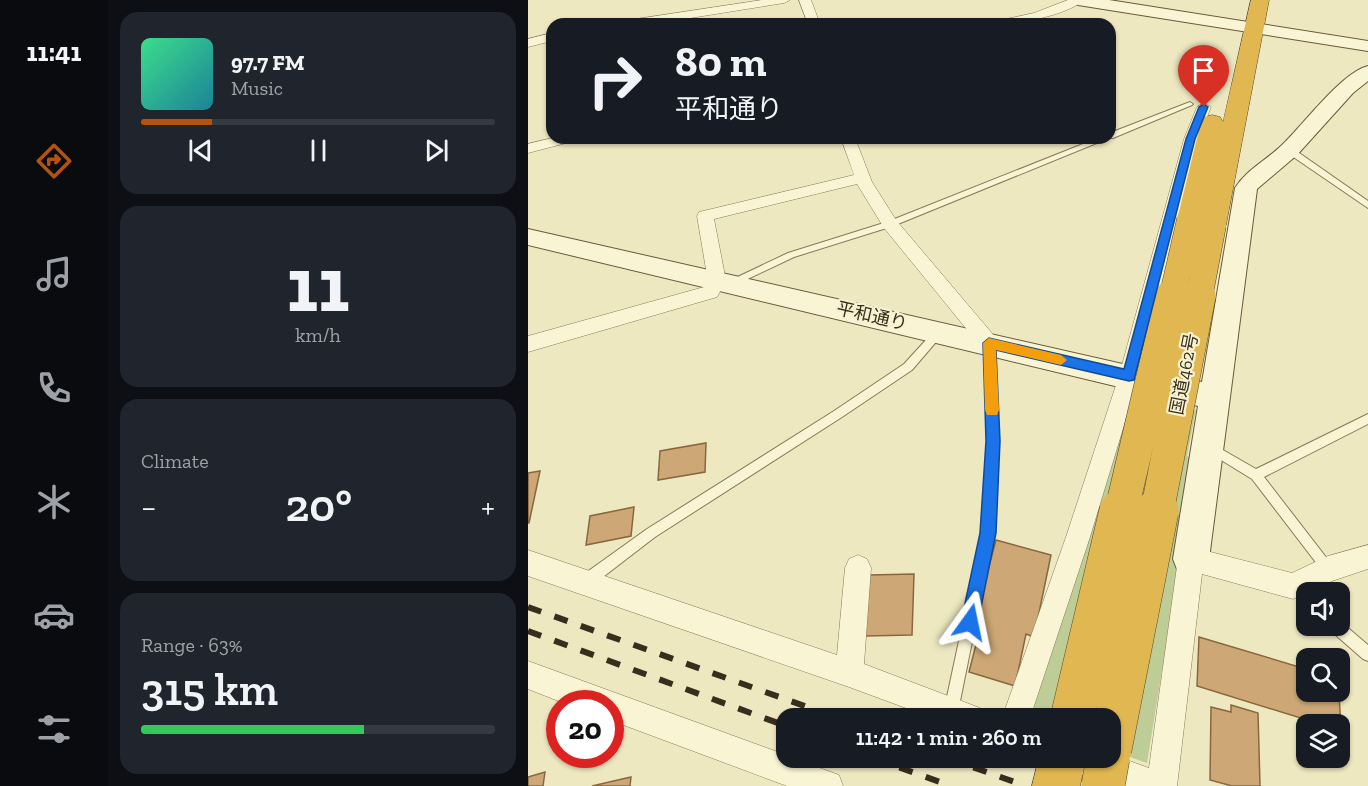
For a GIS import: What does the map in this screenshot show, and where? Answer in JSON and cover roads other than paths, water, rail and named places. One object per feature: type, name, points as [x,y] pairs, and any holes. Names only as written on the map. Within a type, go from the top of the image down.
[{"type":"highway","name":"国道462号","points":[[1075,708],[1202,222],[1209,101],[1242,19],[1260,0]]},
{"type":"highway","name":"国道462号","points":[[1117,708],[1202,222],[1242,19]]},
{"type":"highway","points":[[1056,786],[1060,768]]},
{"type":"highway","points":[[1103,786],[1106,768]]},
{"type":"street","points":[[693,0],[695,14]]},
{"type":"street","points":[[671,18],[784,0]]},
{"type":"street","points":[[806,0],[812,18]]},
{"type":"street","points":[[1028,18],[1078,0],[1242,19],[1368,46]]},
{"type":"street","points":[[528,43],[546,38]]},
{"type":"street","points":[[1106,768],[1160,786],[1246,188],[1252,180],[1289,150],[1346,89],[1368,72]]},
{"type":"street","points":[[1019,708],[1078,537],[1129,376],[1191,139],[1209,101]]},
{"type":"street","points":[[528,149],[547,144]]},
{"type":"street","points":[[850,144],[862,178],[890,224],[989,343]]},
{"type":"street","points":[[528,344],[710,292],[723,282],[705,216],[862,178]]},
{"type":"street","name":"平和通り","points":[[528,237],[989,343],[1215,398]]},
{"type":"street","points":[[1312,582],[1328,568],[1368,556]]},
{"type":"street","points":[[1191,560],[1296,591]]},
{"type":"street","points":[[528,563],[849,673],[942,708]]},
{"type":"street","points":[[849,673],[858,568]]},
{"type":"street","points":[[528,675],[568,690]]},
{"type":"street","points":[[624,710],[828,786]]},
{"type":"lane","points":[[1116,134],[1209,101]]},
{"type":"lane","points":[[723,282],[791,255],[890,224],[1089,144]]},
{"type":"lane","points":[[1289,150],[1368,205]]},
{"type":"lane","points":[[585,582],[651,533],[838,414],[908,366],[939,332]]},
{"type":"lane","points":[[962,708],[988,533],[993,441],[989,343]]},
{"type":"lane","points":[[1256,475],[1368,419]]},
{"type":"lane","points":[[1209,447],[1256,475],[1328,568]]},
{"type":"lane","points":[[1347,636],[1368,654]]},
{"type":"railway","points":[[528,607],[810,708]]},
{"type":"railway","points":[[528,631],[776,722]]},
{"type":"railway","points":[[901,768],[951,786]]},
{"type":"railway","points":[[975,768],[1026,786]]}]
